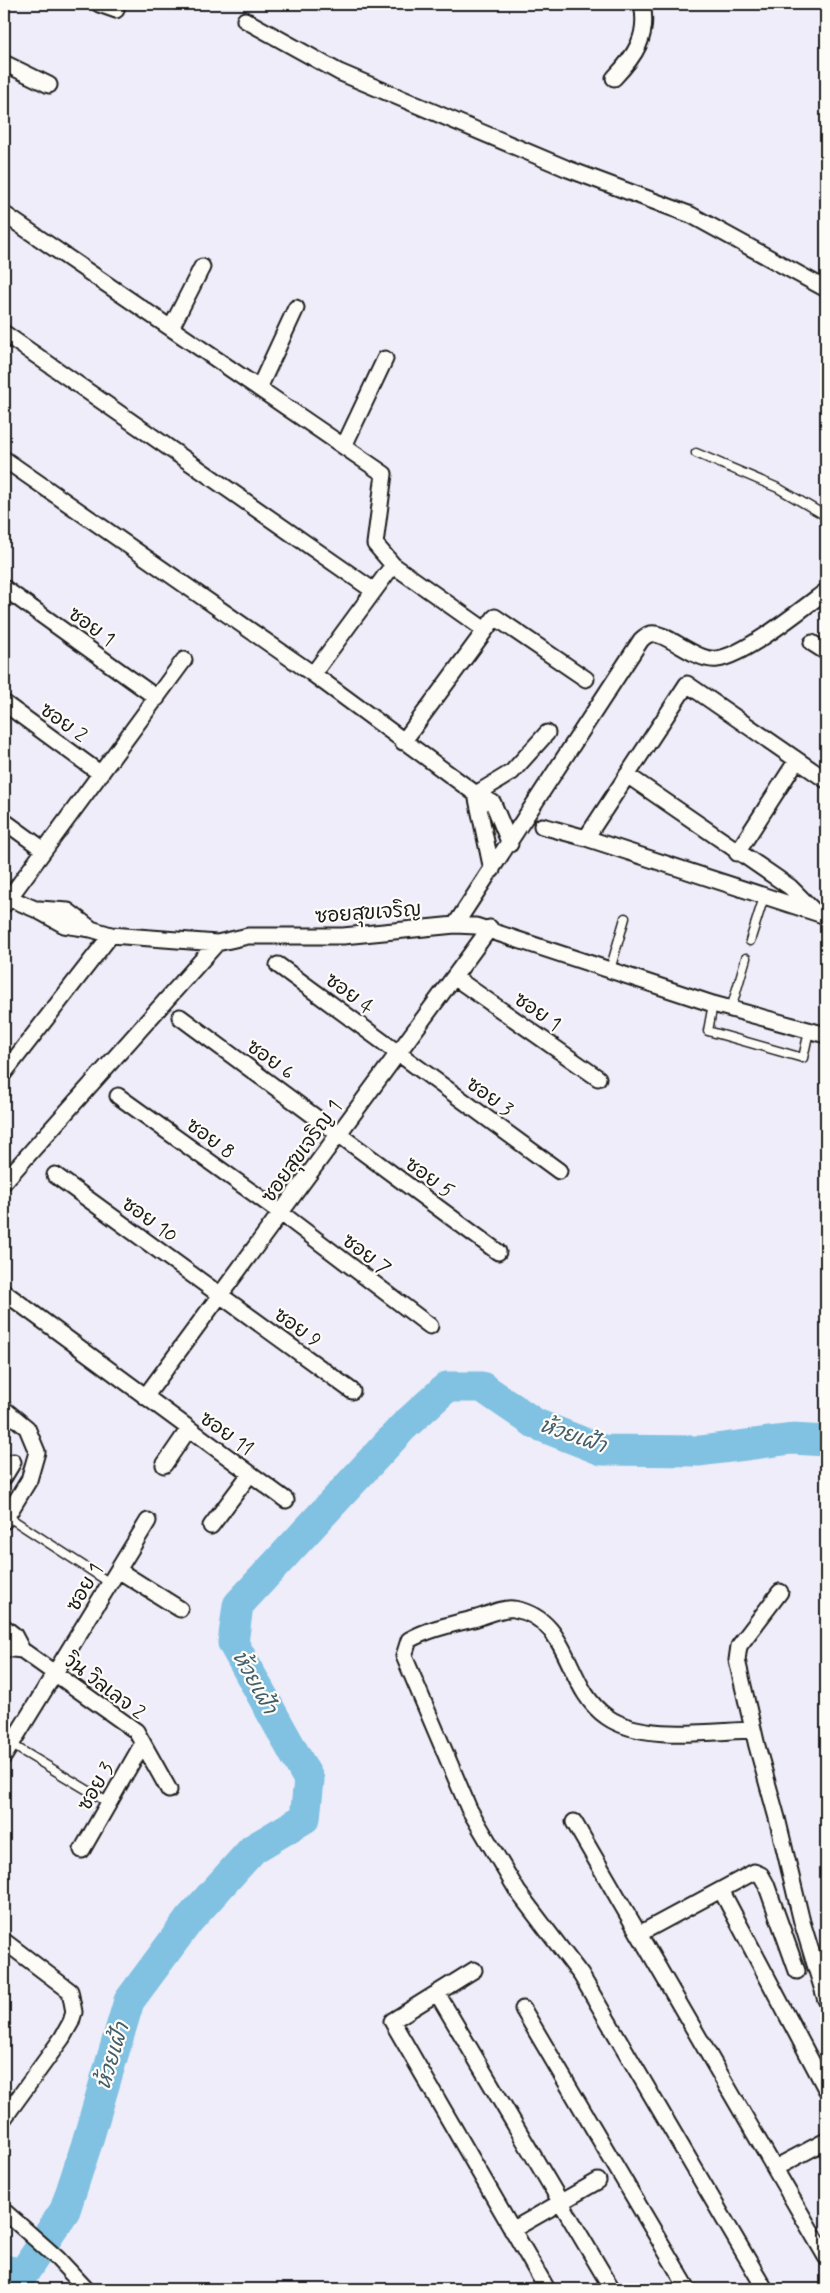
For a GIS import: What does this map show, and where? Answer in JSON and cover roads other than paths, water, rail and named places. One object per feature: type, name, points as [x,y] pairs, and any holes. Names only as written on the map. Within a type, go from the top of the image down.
[{"type":"street","points":[[100,4],[116,10]]},
{"type":"street","points":[[614,78],[633,58],[641,44],[645,17],[642,4]]},
{"type":"street","points":[[245,20],[339,72],[568,169],[691,215],[826,289]]},
{"type":"street","points":[[4,63],[50,85]]},
{"type":"street","points":[[4,214],[384,474],[375,544],[393,564],[485,630]]},
{"type":"street","points":[[171,328],[202,268]]},
{"type":"street","points":[[259,388],[296,308]]},
{"type":"street","points":[[4,333],[374,591]]},
{"type":"street","points":[[344,446],[385,359]]},
{"type":"street","points":[[4,459],[314,674],[403,742],[476,794],[493,803],[510,844]]},
{"type":"street","points":[[314,674],[393,564]]},
{"type":"street","name":"ซอย 1","points":[[4,588],[157,698]]},
{"type":"street","points":[[456,925],[641,640],[650,634],[658,634],[693,654],[715,660],[734,655],[826,591]]},
{"type":"street","points":[[403,742],[494,617],[586,679]]},
{"type":"street","points":[[812,643],[826,652]]},
{"type":"street","points":[[184,660],[6,902],[34,908],[64,925],[91,929],[111,935],[218,944]]},
{"type":"street","points":[[586,838],[687,684],[826,780]]},
{"type":"street","name":"ซอย 2","points":[[4,703],[100,774]]},
{"type":"street","points":[[476,794],[512,772],[547,733]]},
{"type":"street","points":[[738,853],[797,760]]},
{"type":"street","points":[[627,775],[790,887],[821,914]]},
{"type":"street","points":[[476,794],[492,870]]},
{"type":"street","points":[[4,820],[44,850]]},
{"type":"street","points":[[542,826],[586,838],[821,914]]},
{"type":"street","name":"ซอยสุขเจริญ","points":[[218,944],[248,936],[343,936],[456,925],[490,928],[713,1004],[826,1035]]},
{"type":"street","name":"ซอยสุขเจริญ 1","points":[[145,1397],[490,928]]},
{"type":"street","points":[[4,1073],[111,935]]},
{"type":"street","points":[[4,1182],[218,944]]},
{"type":"street","name":"ซอย 4","points":[[278,965],[398,1054]]},
{"type":"street","name":"ซอย 1","points":[[454,977],[598,1078]]},
{"type":"street","name":"ซอย 6","points":[[180,1017],[339,1134]]},
{"type":"street","name":"ซอย 3","points":[[398,1054],[559,1171]]},
{"type":"street","name":"ซอย 8","points":[[118,1096],[280,1213]]},
{"type":"street","name":"ซอย 5","points":[[339,1134],[498,1252]]},
{"type":"street","name":"ซอย 10","points":[[55,1175],[221,1294]]},
{"type":"street","name":"ซอย 7","points":[[280,1213],[430,1326]]},
{"type":"street","points":[[4,1292],[145,1397]]},
{"type":"street","name":"ซอย 9","points":[[221,1294],[352,1391]]},
{"type":"street","name":"ซอย 11","points":[[145,1397],[286,1500]]},
{"type":"street","points":[[4,1409],[27,1428],[37,1452],[29,1480],[5,1519]]},
{"type":"street","points":[[164,1465],[188,1430]]},
{"type":"street","points":[[4,1477],[13,1462]]},
{"type":"street","points":[[210,1526],[250,1474]]},
{"type":"street","name":"ซอย 1","points":[[56,1673],[148,1521]]},
{"type":"street","points":[[114,1576],[180,1609]]},
{"type":"street","points":[[780,1592],[738,1650],[738,1660],[753,1730],[802,1922],[826,2000]]},
{"type":"street","points":[[753,1730],[665,1732],[632,1729],[607,1718],[588,1699],[555,1632],[540,1619],[513,1608],[423,1632],[409,1640],[404,1656],[469,1809],[518,1892],[581,1975],[765,2289]]},
{"type":"street","name":"วิน วิลเลจ 2","points":[[4,1627],[14,1634],[22,1650]]},
{"type":"street","name":"วิน วิลเลจ 2","points":[[4,1648],[22,1650],[136,1731],[169,1790]]},
{"type":"street","points":[[6,1747],[56,1673]]},
{"type":"street","name":"ซอย 3","points":[[82,1850],[143,1743]]},
{"type":"street","points":[[574,1822],[826,2257]]},
{"type":"street","points":[[639,1934],[754,1872],[761,1875],[797,1971]]},
{"type":"street","points":[[721,1890],[826,2090]]},
{"type":"street","points":[[4,1941],[70,1991],[74,2012],[62,2038],[4,2118]]},
{"type":"street","points":[[474,1970],[392,2021],[547,2289]]},
{"type":"street","points":[[437,1993],[612,2289]]},
{"type":"street","points":[[523,2008],[688,2289]]},
{"type":"street","points":[[775,2168],[826,2141]]},
{"type":"street","points":[[512,2230],[559,2201],[598,2181]]},
{"type":"street","points":[[4,2211],[56,2258],[86,2289]]},
{"type":"lane","points":[[696,454],[778,488],[826,516]]},
{"type":"lane","points":[[750,941],[764,897]]},
{"type":"lane","points":[[610,970],[625,918]]},
{"type":"lane","points":[[732,1009],[746,958]]},
{"type":"lane","points":[[713,1004],[708,1031],[803,1058],[809,1031]]},
{"type":"lane","points":[[5,1519],[114,1576]]},
{"type":"lane","points":[[6,1747],[108,1803]]},
{"type":"waterway","name":"ห้วยเฝ้า","points":[[4,2270],[23,2274],[65,2210],[129,2001],[189,1920],[253,1849],[305,1818],[309,1780],[233,1643],[238,1605],[403,1427],[447,1387],[482,1387],[536,1424],[602,1450],[700,1451],[792,1439],[826,1441]]}]
